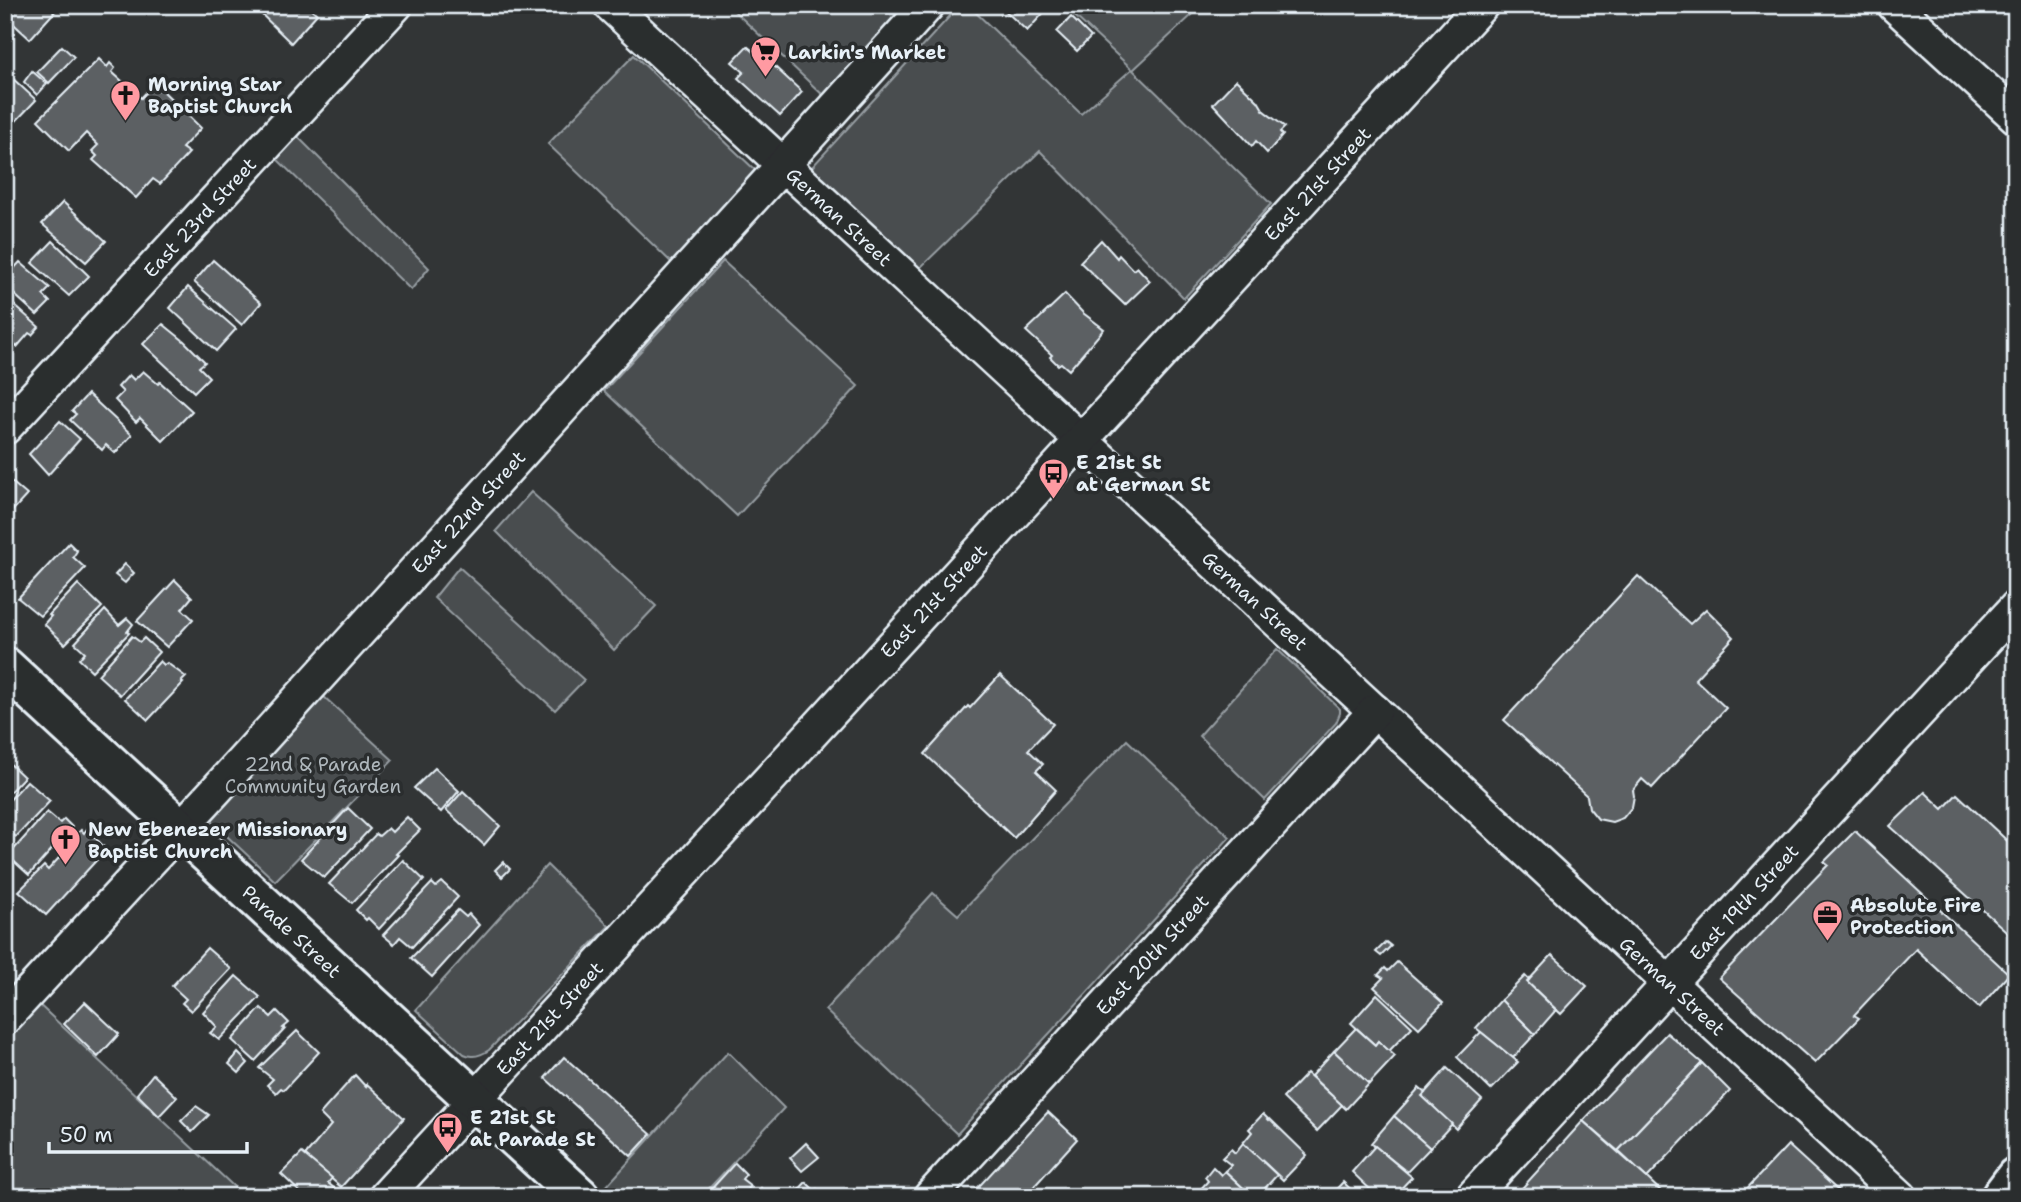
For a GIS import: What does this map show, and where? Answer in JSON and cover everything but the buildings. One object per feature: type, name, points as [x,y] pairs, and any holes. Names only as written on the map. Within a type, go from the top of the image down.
[{"type":"main road","name":"Parade Street","points":[[5,667],[580,1197]]},
{"type":"main road","points":[[2001,1197],[2016,1177]]},
{"type":"street","name":"East 23rd Street","points":[[5,429],[396,5]]},
{"type":"street","name":"German Street","points":[[610,5],[1901,1197]]},
{"type":"street","name":"East 22nd Street","points":[[5,1018],[928,5]]},
{"type":"street","name":"East 21st Street","points":[[385,1197],[1482,5]]},
{"type":"street","points":[[1894,5],[2016,117]]},
{"type":"street","name":"East 19th Street","points":[[1472,1197],[2016,607]]},
{"type":"street","name":"East 20th Street","points":[[930,1197],[1375,711]]},
{"type":"green space","points":[[728,5],[912,5],[826,98]]},
{"type":"green space","points":[[960,5],[968,5],[1081,114],[1132,69],[1063,5],[1183,5],[1192,15],[1133,70],[1271,204],[1184,298],[1040,151],[919,269],[813,173],[812,167]]},
{"type":"green space","points":[[634,55],[755,170],[755,175],[672,263],[548,144]]},
{"type":"green space","points":[[297,136],[429,268],[411,290],[276,158]]},
{"type":"green space","points":[[723,261],[858,386],[737,516],[604,391]]},
{"type":"green space","points":[[531,492],[656,606],[614,650],[496,531]]},
{"type":"green space","points":[[459,567],[584,680],[555,710],[434,598]]},
{"type":"green space","points":[[1277,649],[1340,709],[1340,713],[1336,723],[1265,800],[1199,736]]},
{"type":"green space","name":"22nd & Parade Community Garden","points":[[323,696],[393,760],[275,881],[213,823],[213,815]]},
{"type":"green space","points":[[1127,740],[1230,837],[957,1134],[825,1010],[933,893],[958,915]]},
{"type":"green space","points":[[547,865],[609,926],[489,1050],[471,1056],[464,1054],[416,1010]]},
{"type":"green space","points":[[34,1000],[245,1197],[5,1197],[5,1032]]},
{"type":"green space","points":[[728,1052],[784,1108],[701,1197],[615,1197],[605,1188]]},
{"type":"place","name":"Larkin's Market","points":[[765,79]]},
{"type":"place","name":"Morning Star Baptist Church","points":[[125,122]]},
{"type":"place","name":"E 21st St at German St","points":[[1053,500]]},
{"type":"place","name":"New Ebenezer Missionary Baptist Church","points":[[65,867]]},
{"type":"place","name":"Absolute Fire Protection","points":[[1827,943]]},
{"type":"place","name":"E 21st St at Parade St","points":[[447,1155]]}]
